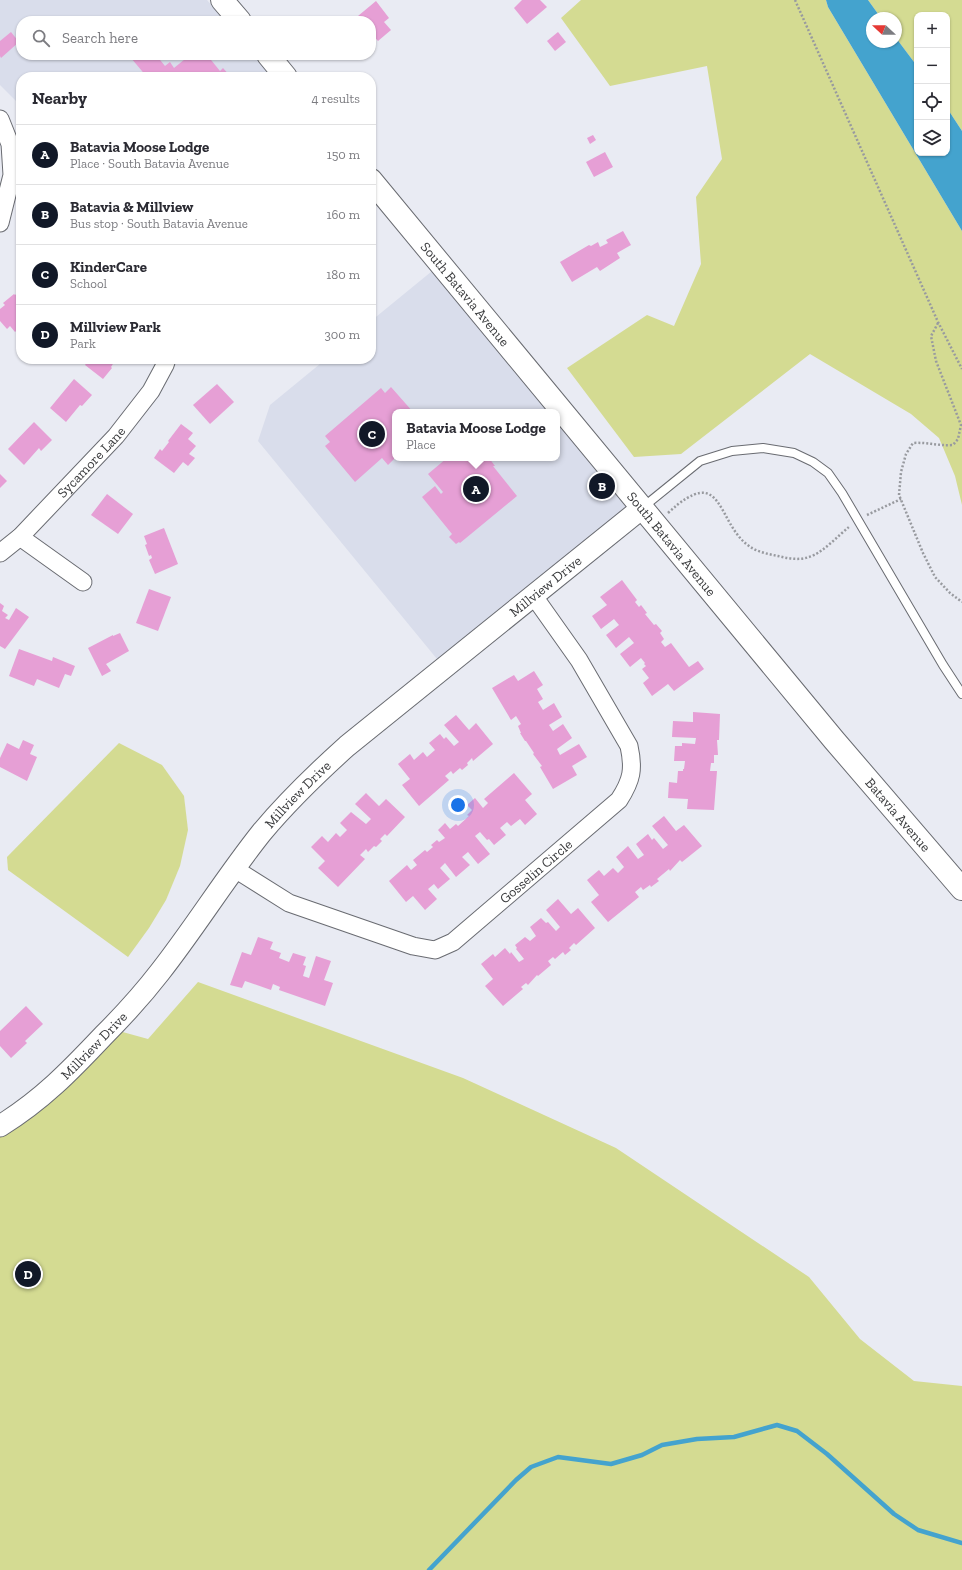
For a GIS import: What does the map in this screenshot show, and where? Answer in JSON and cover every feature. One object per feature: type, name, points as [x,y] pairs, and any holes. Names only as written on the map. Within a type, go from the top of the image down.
[{"type":"main road","points":[[222,0],[236,16]]},
{"type":"main road","points":[[272,60],[282,72]]},
{"type":"main road","name":"South Batavia Avenue","points":[[376,186],[834,740]]},
{"type":"main road","name":"Batavia Avenue","points":[[834,740],[962,889]]},
{"type":"street","points":[[0,119],[10,144],[12,175],[0,223]]},
{"type":"street","name":"Sycamore Lane","points":[[0,553],[20,537],[116,436],[151,391],[165,364]]},
{"type":"street","name":"Millview Drive","points":[[0,1126],[20,1114],[50,1091],[126,1013],[160,972],[262,833],[291,799],[318,772],[347,746],[642,508]]},
{"type":"street","points":[[20,537],[83,582]]},
{"type":"street","name":"Gosselin Circle","points":[[235,869],[289,903],[413,946],[435,950],[453,942],[619,800],[632,774],[632,760],[629,746],[579,660],[533,595]]},
{"type":"lane","points":[[642,508],[700,461],[732,451],[763,448],[794,453],[813,462],[828,473],[842,493],[943,665],[962,694]]},
{"type":"path","points":[[795,0],[938,322],[962,369]]},
{"type":"path","points":[[938,322],[931,336],[936,361],[961,425],[958,439],[953,445],[940,446],[924,442],[913,443],[906,454],[901,472],[899,495],[922,553],[935,577],[950,593],[962,602]]},
{"type":"path","points":[[656,525],[684,499],[695,494],[706,493],[714,497],[721,505],[735,531],[748,545],[767,554],[794,560],[814,555],[858,520],[901,499]]},
{"type":"shaded area","points":[[0,0],[207,0],[221,16],[16,16],[16,60],[260,60],[270,72],[16,72],[16,101],[0,85]]},
{"type":"shaded area","points":[[437,267],[552,409],[392,409],[392,461],[560,461],[560,420],[630,507],[437,659],[258,441],[270,405],[320,364],[376,364],[376,317]]},
{"type":"green space","points":[[581,0],[826,0],[828,7],[914,151],[914,156],[917,156],[962,231],[962,505],[955,476],[939,438],[911,414],[810,354],[681,454],[634,457],[567,368],[647,315],[674,326],[701,264],[696,197],[722,159],[707,66],[610,86],[561,18]]},
{"type":"green space","points":[[868,0],[962,0],[962,131],[950,113],[950,12],[914,12],[914,62],[902,46],[902,12],[877,12]]},
{"type":"green space","points":[[119,743],[162,765],[184,796],[188,830],[180,866],[166,900],[149,928],[128,957],[8,870],[7,857]]},
{"type":"green space","points":[[198,982],[463,1078],[616,1148],[809,1277],[860,1339],[914,1381],[962,1386],[962,1570],[0,1570],[0,1134],[119,1031],[148,1039]]},
{"type":"water","points":[[826,0],[868,0],[877,12],[866,12],[866,48],[902,48],[902,46],[914,62],[914,151],[828,7]]},
{"type":"water","points":[[950,113],[962,131],[962,231],[917,156],[950,156]]},
{"type":"building","points":[[522,0],[540,0],[547,7],[527,24],[514,8]]},
{"type":"building","points":[[376,1],[389,18],[384,22],[391,30],[378,41],[376,39],[376,16],[358,16]]},
{"type":"building","points":[[11,32],[16,38],[16,45],[1,58],[0,56],[0,41]]},
{"type":"building","points":[[558,32],[566,42],[555,51],[547,41]]},
{"type":"building","points":[[133,60],[160,60],[165,66],[170,62],[174,68],[184,60],[211,60],[220,71],[223,68],[227,72],[143,72]]},
{"type":"building","points":[[593,135],[596,140],[590,144],[587,138]]},
{"type":"building","points":[[605,152],[613,167],[594,177],[586,162]]},
{"type":"building","points":[[623,231],[631,245],[617,253],[620,258],[600,271],[597,267],[572,282],[560,262],[589,245],[591,246],[598,242],[600,247],[608,243],[606,240]]},
{"type":"building","points":[[14,294],[16,294],[15,332],[10,326],[7,329],[0,321],[0,309],[5,305],[3,303]]},
{"type":"building","points":[[113,364],[112,368],[103,379],[85,365]]},
{"type":"building","points":[[74,379],[92,395],[82,406],[80,405],[66,422],[50,408]]},
{"type":"building","points":[[217,384],[234,402],[210,424],[193,405]]},
{"type":"building","points":[[391,387],[410,409],[392,409],[392,461],[388,465],[382,458],[355,482],[325,446],[330,442],[325,436],[381,388],[385,393]]},
{"type":"building","points":[[34,422],[52,440],[41,451],[39,448],[24,465],[8,449]]},
{"type":"building","points":[[181,424],[193,433],[188,439],[196,446],[189,454],[195,458],[188,466],[183,462],[174,473],[154,458],[160,449],[162,451]]},
{"type":"building","points":[[443,461],[491,461],[495,466],[493,466],[517,496],[460,543],[459,542],[456,544],[449,537],[452,534],[422,497],[435,486],[441,494],[443,492],[428,474]]},
{"type":"building","points":[[0,474],[7,481],[0,488]]},
{"type":"building","points":[[107,494],[133,514],[118,534],[91,515]]},
{"type":"building","points":[[164,528],[178,564],[155,574],[149,560],[152,558],[151,555],[149,556],[145,545],[147,544],[144,536]]},
{"type":"building","points":[[622,580],[637,600],[635,602],[639,607],[641,605],[647,613],[645,614],[654,625],[656,624],[662,631],[660,633],[664,639],[661,642],[665,647],[671,643],[689,667],[698,661],[704,669],[674,691],[668,684],[652,696],[643,683],[649,678],[642,669],[646,666],[644,664],[645,663],[641,658],[630,667],[620,654],[634,643],[629,637],[616,648],[606,635],[619,625],[614,619],[601,629],[592,616],[607,605],[600,597]]},
{"type":"building","points":[[149,589],[171,597],[158,631],[136,623]]},
{"type":"building","points":[[0,603],[4,606],[2,611],[8,615],[5,618],[9,620],[16,608],[29,617],[5,649],[0,646]]},
{"type":"building","points":[[120,633],[129,651],[106,664],[111,671],[102,676],[88,648]]},
{"type":"building","points":[[19,649],[52,661],[53,657],[75,666],[71,676],[65,674],[59,688],[37,679],[34,686],[9,676]]},
{"type":"building","points":[[534,671],[543,685],[537,689],[543,699],[538,702],[543,710],[554,703],[562,717],[549,725],[553,731],[563,724],[572,738],[557,749],[560,755],[579,744],[587,757],[572,766],[577,775],[553,789],[540,767],[542,766],[520,733],[518,726],[521,724],[516,716],[511,720],[492,688],[514,675],[518,681]]},
{"type":"building","points":[[693,712],[720,714],[719,740],[717,740],[718,755],[714,755],[714,763],[711,763],[710,771],[717,771],[714,810],[687,809],[688,799],[668,798],[669,782],[677,783],[678,771],[683,771],[684,769],[685,761],[674,761],[675,746],[682,746],[682,743],[695,744],[696,738],[672,737],[673,721],[693,722]]},
{"type":"building","points":[[456,715],[469,730],[476,723],[493,744],[473,761],[472,758],[467,763],[468,765],[462,770],[460,768],[453,774],[451,771],[445,776],[449,780],[419,806],[402,785],[410,779],[398,764],[410,754],[414,760],[423,752],[427,757],[435,750],[429,743],[440,734],[444,739],[446,737],[454,746],[459,742],[444,725]]},
{"type":"building","points":[[23,740],[34,745],[30,754],[37,757],[27,781],[0,767],[0,758],[7,743],[19,749]]},
{"type":"building","points":[[514,773],[532,794],[525,800],[537,814],[525,825],[520,819],[511,826],[507,822],[500,828],[506,835],[494,845],[480,832],[475,836],[490,854],[478,864],[468,852],[462,857],[470,865],[456,877],[445,863],[440,868],[450,879],[438,889],[434,884],[428,889],[437,899],[425,910],[413,896],[406,902],[389,881],[407,865],[411,870],[417,865],[413,860],[425,850],[427,852],[433,847],[431,845],[437,840],[439,842],[445,838],[438,830],[445,823],[450,829],[456,824],[458,826],[469,816],[467,815],[472,810],[467,805],[475,798],[483,808],[488,803],[484,799]]},
{"type":"building","points":[[366,793],[379,806],[386,799],[405,817],[387,836],[385,834],[380,839],[382,841],[376,847],[374,846],[368,852],[366,849],[360,855],[365,859],[338,887],[318,868],[325,861],[311,847],[322,836],[328,842],[336,833],[340,837],[347,830],[340,823],[351,812],[366,824],[371,819],[355,804]]},
{"type":"building","points":[[664,816],[676,831],[684,825],[702,846],[682,862],[680,860],[670,871],[669,869],[657,879],[659,881],[651,887],[650,885],[643,890],[641,887],[635,892],[639,897],[608,922],[591,902],[599,895],[587,880],[599,870],[604,876],[613,868],[618,873],[624,867],[616,857],[628,846],[638,859],[644,855],[636,844],[648,834],[652,840],[654,838],[663,849],[668,845],[652,826]]},
{"type":"building","points":[[558,899],[571,914],[578,908],[595,928],[576,945],[574,943],[569,948],[571,950],[565,955],[563,952],[555,959],[553,957],[548,961],[551,965],[538,976],[537,975],[528,985],[526,983],[521,987],[523,989],[503,1006],[485,986],[493,979],[481,964],[493,954],[495,957],[505,948],[510,954],[511,952],[519,962],[524,959],[516,949],[517,948],[515,945],[525,937],[530,941],[536,936],[530,927],[541,918],[546,923],[548,922],[556,931],[560,927],[546,910]]},
{"type":"building","points":[[258,937],[273,942],[270,949],[281,953],[279,958],[289,962],[293,953],[306,957],[303,965],[306,966],[303,976],[309,978],[316,956],[331,961],[324,980],[333,983],[325,1006],[279,990],[280,987],[273,984],[271,990],[245,981],[242,988],[230,985],[242,952],[251,955]]},
{"type":"building","points":[[26,1006],[43,1024],[25,1041],[27,1043],[11,1058],[0,1046],[0,1031]]},
{"type":"waterway","points":[[429,1570],[516,1480],[531,1467],[558,1457],[611,1464],[642,1455],[662,1445],[697,1439],[734,1437],[777,1425],[797,1431],[827,1454],[894,1514],[918,1530],[962,1543]]},
{"type":"place","name":"KinderCare","points":[[372,434]]},
{"type":"place","name":"Batavia & Millview","points":[[602,486]]},
{"type":"place","name":"Batavia Moose Lodge","points":[[476,489]]},
{"type":"place","name":"Millview Park","points":[[28,1274]]}]
